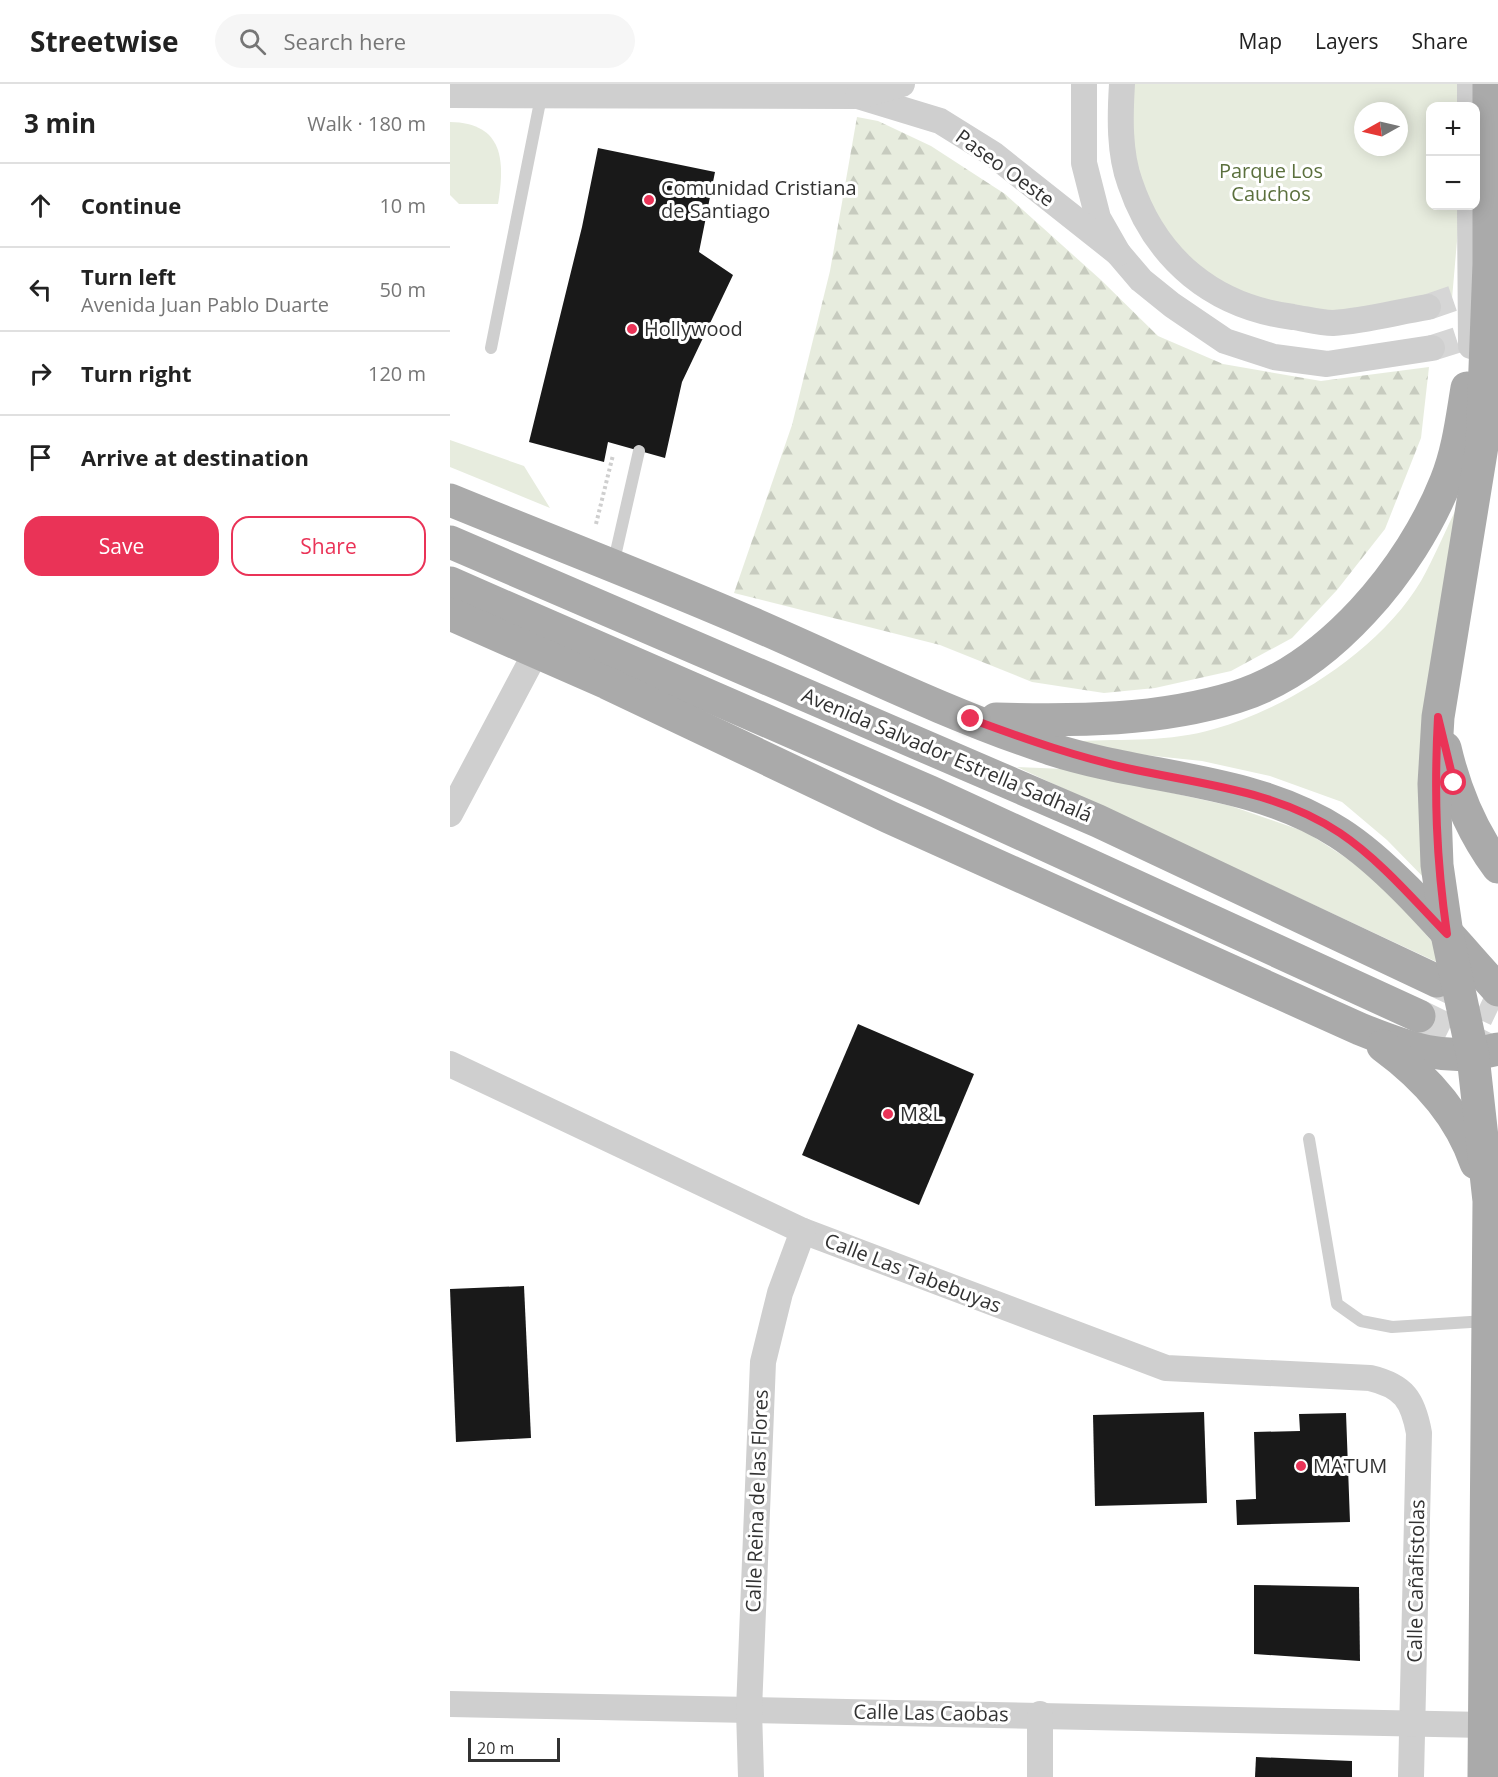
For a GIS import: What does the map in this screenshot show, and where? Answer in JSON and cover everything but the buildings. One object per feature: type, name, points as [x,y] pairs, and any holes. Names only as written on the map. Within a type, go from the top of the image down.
[{"type":"main road","points":[[1471,84],[1489,149]]},
{"type":"main road","points":[[1484,1777],[1490,1321],[1494,1258],[1489,1201],[1486,1053],[1447,934],[1437,865],[1434,784],[1438,717],[1482,446],[1489,264],[1489,84]]},
{"type":"main road","points":[[971,719],[1071,721],[1168,713],[1237,697],[1290,671],[1341,633],[1386,585],[1430,518],[1448,479],[1461,422],[1489,264]]},
{"type":"main road","points":[[450,500],[718,609],[971,719],[1053,749],[1262,796],[1299,811],[1340,833],[1377,863],[1498,990]]},
{"type":"main road","name":"Avenida Salvador Estrella Sadhalá","points":[[450,542],[1098,821],[1437,981]]},
{"type":"main road","name":"Avenida Salvador Estrella Sadhalá","points":[[450,583],[930,792],[1419,1016]]},
{"type":"main road","points":[[450,614],[890,817],[1360,1029],[1409,1049],[1486,1053]]},
{"type":"main road","points":[[1438,717],[1454,783],[1467,814],[1497,866]]},
{"type":"main road","points":[[1360,1029],[1425,1080],[1448,1108],[1470,1145],[1489,1201]]},
{"type":"street","points":[[858,96],[902,84]]},
{"type":"street","points":[[1084,84],[1084,163],[1098,218],[1118,253],[1141,280],[1225,341],[1274,357],[1327,364],[1432,348]]},
{"type":"street","points":[[1122,84],[1120,120],[1130,183],[1155,235],[1191,276],[1230,301],[1267,314],[1333,323],[1428,307]]},
{"type":"street","points":[[1470,102],[1471,84]]},
{"type":"street","name":"Paseo Oeste","points":[[450,95],[511,90],[541,97],[581,90],[858,96],[940,121],[993,154],[1118,253]]},
{"type":"street","points":[[1470,210],[1471,359]]},
{"type":"street","points":[[450,814],[536,652]]},
{"type":"street","name":"Calle Las Tabebuyas","points":[[450,1064],[803,1231],[1166,1368],[1370,1378],[1388,1382],[1401,1390]]},
{"type":"street","name":"Calle Reina de las Flores","points":[[751,1777],[749,1710],[763,1362],[780,1293],[803,1231]]},
{"type":"street","name":"Calle Cañafistolas","points":[[1401,1390],[1415,1409],[1419,1433],[1411,1777]]},
{"type":"street","name":"Calle Las Caobas","points":[[450,1704],[1040,1714],[1485,1725]]},
{"type":"street","points":[[1040,1714],[1040,1777]]},
{"type":"lane","points":[[491,348],[541,97]]},
{"type":"lane","points":[[613,566],[639,451]]},
{"type":"lane","points":[[1309,1139],[1337,1304],[1361,1321],[1392,1327],[1490,1321]]},
{"type":"path","points":[[597,521],[616,444]]},
{"type":"green space","name":"Parque Los Cauchos","points":[[1122,84],[1469,84],[1467,102],[1426,102],[1426,210],[1460,210],[1452,299],[1428,307],[1333,323],[1191,276],[1130,183]]},
{"type":"green space","points":[[857,117],[878,121],[931,146],[1005,194],[1101,280],[1158,336],[1223,364],[1321,381],[1429,367],[1421,438],[1385,529],[1337,590],[1292,638],[1231,671],[1155,688],[1104,693],[1032,682],[940,645],[734,593],[792,425],[830,271]]},
{"type":"green space","points":[[450,122],[468,124],[481,129],[491,137],[497,147],[501,173],[498,204],[459,204],[450,195]]},
{"type":"green space","points":[[450,440],[524,466],[550,508],[450,467]]},
{"type":"green space","points":[[1459,503],[1431,885],[1387,840],[1342,802],[1270,776],[1202,761],[1116,752],[1078,741],[1181,736],[1214,729],[1272,707],[1331,673],[1382,630],[1404,606],[1426,572]]},
{"type":"green space","points":[[1017,767],[1064,769],[1231,806],[1306,832],[1348,859],[1383,886],[1444,955],[1441,964]]},
{"type":"tunnel","points":[[1428,307],[1489,286]]},
{"type":"tunnel","points":[[1432,348],[1491,329]]},
{"type":"tunnel","points":[[1437,981],[1498,1010]]},
{"type":"tunnel","points":[[1419,1016],[1490,1051]]},
{"type":"place","name":"Comunidad Cristiana de Santiago","points":[[649,200]]},
{"type":"place","name":"Hollywood","points":[[632,329]]},
{"type":"place","name":"M&L","points":[[888,1114]]},
{"type":"place","name":"MATUM","points":[[1301,1466]]},
{"type":"route","points":[[971,719],[1053,749],[1136,770],[1262,796],[1299,811],[1340,833],[1377,863],[1447,934],[1437,865],[1434,784],[1438,717],[1454,783]]}]
